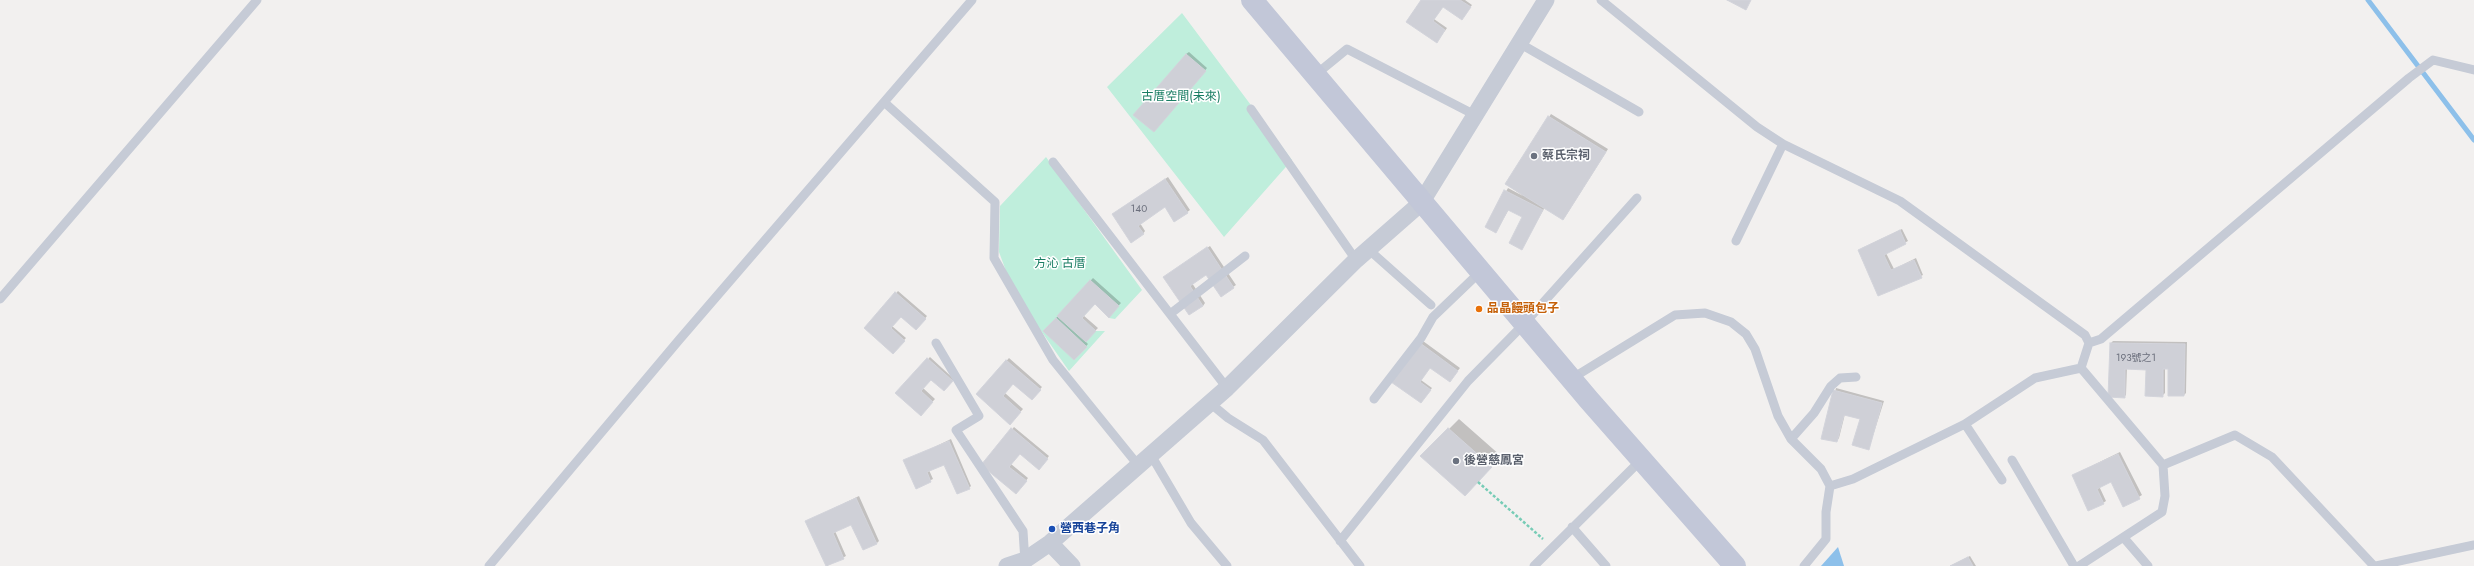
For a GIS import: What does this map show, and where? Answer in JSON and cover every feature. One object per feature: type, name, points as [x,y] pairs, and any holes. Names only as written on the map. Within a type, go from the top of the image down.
[{"type":"street","points":[[1252,0],[1421,203],[1728,563]]},
{"type":"street","points":[[1007,566],[1026,563],[1210,403],[1362,254],[1421,203],[1546,0]]},
{"type":"street","points":[[1050,543],[1072,566]]},
{"type":"lane","points":[[0,299],[257,0]]},
{"type":"lane","points":[[489,566],[689,328],[972,0]]},
{"type":"lane","points":[[1601,0],[1757,127],[1783,144],[1900,201],[2085,335],[2089,343],[2081,368]]},
{"type":"lane","points":[[1519,43],[1639,112]]},
{"type":"lane","points":[[1314,76],[1347,49],[1475,115]]},
{"type":"lane","points":[[2089,343],[2101,340],[2409,78],[2433,60],[2474,70]]},
{"type":"lane","points":[[884,102],[995,202],[994,258],[1053,360],[1144,460],[1191,523],[1227,566]]},
{"type":"lane","points":[[1250,109],[1362,254],[1431,305]]},
{"type":"lane","points":[[1736,241],[1783,144]]},
{"type":"lane","points":[[1053,162],[1227,388]]},
{"type":"lane","points":[[1340,541],[1468,381],[1524,324],[1637,198]]},
{"type":"lane","points":[[1170,314],[1245,256]]},
{"type":"lane","points":[[1374,399],[1421,338],[1433,317],[1480,272]]},
{"type":"lane","points":[[1571,379],[1675,315],[1705,313],[1731,322],[1746,334],[1756,349],[1778,416],[1791,439],[1821,469],[1830,486],[1826,512],[1826,539],[1804,566]]},
{"type":"lane","points":[[936,343],[979,416],[956,430],[1023,531],[1026,563]]},
{"type":"lane","points":[[1830,486],[1852,479],[1965,424],[2035,378],[2081,368]]},
{"type":"lane","points":[[2079,566],[2162,512],[2165,496],[2163,465],[2081,368]]},
{"type":"lane","points":[[1791,439],[1814,413],[1832,386],[1840,378],[1856,377]]},
{"type":"lane","points":[[1210,403],[1228,418],[1263,440],[1360,566]]},
{"type":"lane","points":[[1965,424],[2002,480]]},
{"type":"lane","points":[[2163,465],[2236,435],[2272,457],[2375,566],[2474,544]]},
{"type":"lane","points":[[1534,566],[1640,460]]},
{"type":"lane","points":[[2012,460],[2074,566]]},
{"type":"lane","points":[[1572,528],[1606,566]]},
{"type":"lane","points":[[2124,538],[2148,566]]},
{"type":"path","points":[[1478,482],[1553,547]]},
{"type":"green space","name":"古厝空間(未來)","points":[[1182,13],[1292,160],[1224,237],[1107,87]]},
{"type":"green space","name":"方沁 古厝","points":[[1046,157],[1142,290],[1115,319],[1109,318],[1095,304],[1082,318],[1096,331],[1105,331],[1069,371],[1037,325],[1009,279],[999,252],[1000,206]]},
{"type":"water","points":[[1838,547],[1844,566],[1821,566]]},
{"type":"building","points":[[1421,0],[1460,0],[1471,7],[1462,20],[1443,7],[1433,21],[1445,30],[1437,43],[1406,22]]},
{"type":"building","points":[[1727,0],[1751,0],[1746,10]]},
{"type":"building","points":[[1186,54],[1206,71],[1154,132],[1133,115]]},
{"type":"building","points":[[1548,116],[1606,152],[1563,220],[1505,184]]},
{"type":"building","points":[[1165,179],[1188,213],[1174,222],[1165,207],[1138,226],[1144,234],[1131,243],[1112,214]]},
{"type":"building","points":[[1504,190],[1543,210],[1522,250],[1509,243],[1522,217],[1508,210],[1496,233],[1485,227]]},
{"type":"building","points":[[1900,230],[1906,244],[1884,255],[1891,270],[1914,260],[1922,278],[1878,296],[1858,250]]},
{"type":"building","points":[[1207,247],[1234,288],[1221,297],[1206,275],[1190,286],[1203,306],[1189,315],[1163,277]]},
{"type":"building","points":[[1090,280],[1119,306],[1109,318],[1095,304],[1082,318],[1096,331],[1086,342],[1057,316]]},
{"type":"building","points":[[895,292],[926,319],[916,330],[901,317],[891,328],[905,341],[893,354],[864,328]]},
{"type":"building","points":[[1056,318],[1087,347],[1074,360],[1043,331]]},
{"type":"building","points":[[1420,343],[1458,371],[1450,382],[1430,368],[1420,382],[1431,390],[1421,403],[1391,382]]},
{"type":"building","points":[[2110,343],[2185,344],[2184,396],[2168,396],[2168,369],[2163,369],[2163,397],[2145,396],[2146,370],[2125,369],[2125,398],[2108,397]]},
{"type":"building","points":[[927,358],[953,381],[944,391],[931,380],[921,391],[933,402],[921,416],[895,393]]},
{"type":"building","points":[[1006,360],[1041,390],[1032,400],[1013,384],[1003,396],[1021,412],[1010,425],[976,394]]},
{"type":"building","points":[[1833,390],[1882,403],[1869,450],[1852,445],[1860,419],[1844,415],[1837,442],[1821,439]]},
{"type":"building","points":[[1011,428],[1048,459],[1039,470],[1020,454],[1009,467],[1027,481],[1016,494],[981,465]]},
{"type":"building","name":"後營慈鳳宮","points":[[1448,428],[1492,467],[1465,496],[1420,456]]},
{"type":"building","points":[[949,441],[970,489],[957,494],[944,465],[927,472],[931,482],[916,489],[903,460]]},
{"type":"building","points":[[2118,454],[2140,499],[2123,507],[2111,482],[2097,489],[2104,504],[2088,511],[2072,475]]},
{"type":"building","points":[[856,498],[877,544],[863,550],[851,525],[833,533],[844,559],[826,566],[805,521]]},
{"type":"building","points":[[1968,557],[1973,566],[1950,566]]},
{"type":"waterway","points":[[2368,0],[2474,140]]},
{"type":"place","name":"蔡氏宗祠","points":[[1534,156]]},
{"type":"place","name":"品晶饅頭包子","points":[[1479,309]]},
{"type":"place","name":"後營慈鳳宮","points":[[1456,461]]},
{"type":"place","name":"營西巷子角","points":[[1052,529]]}]
